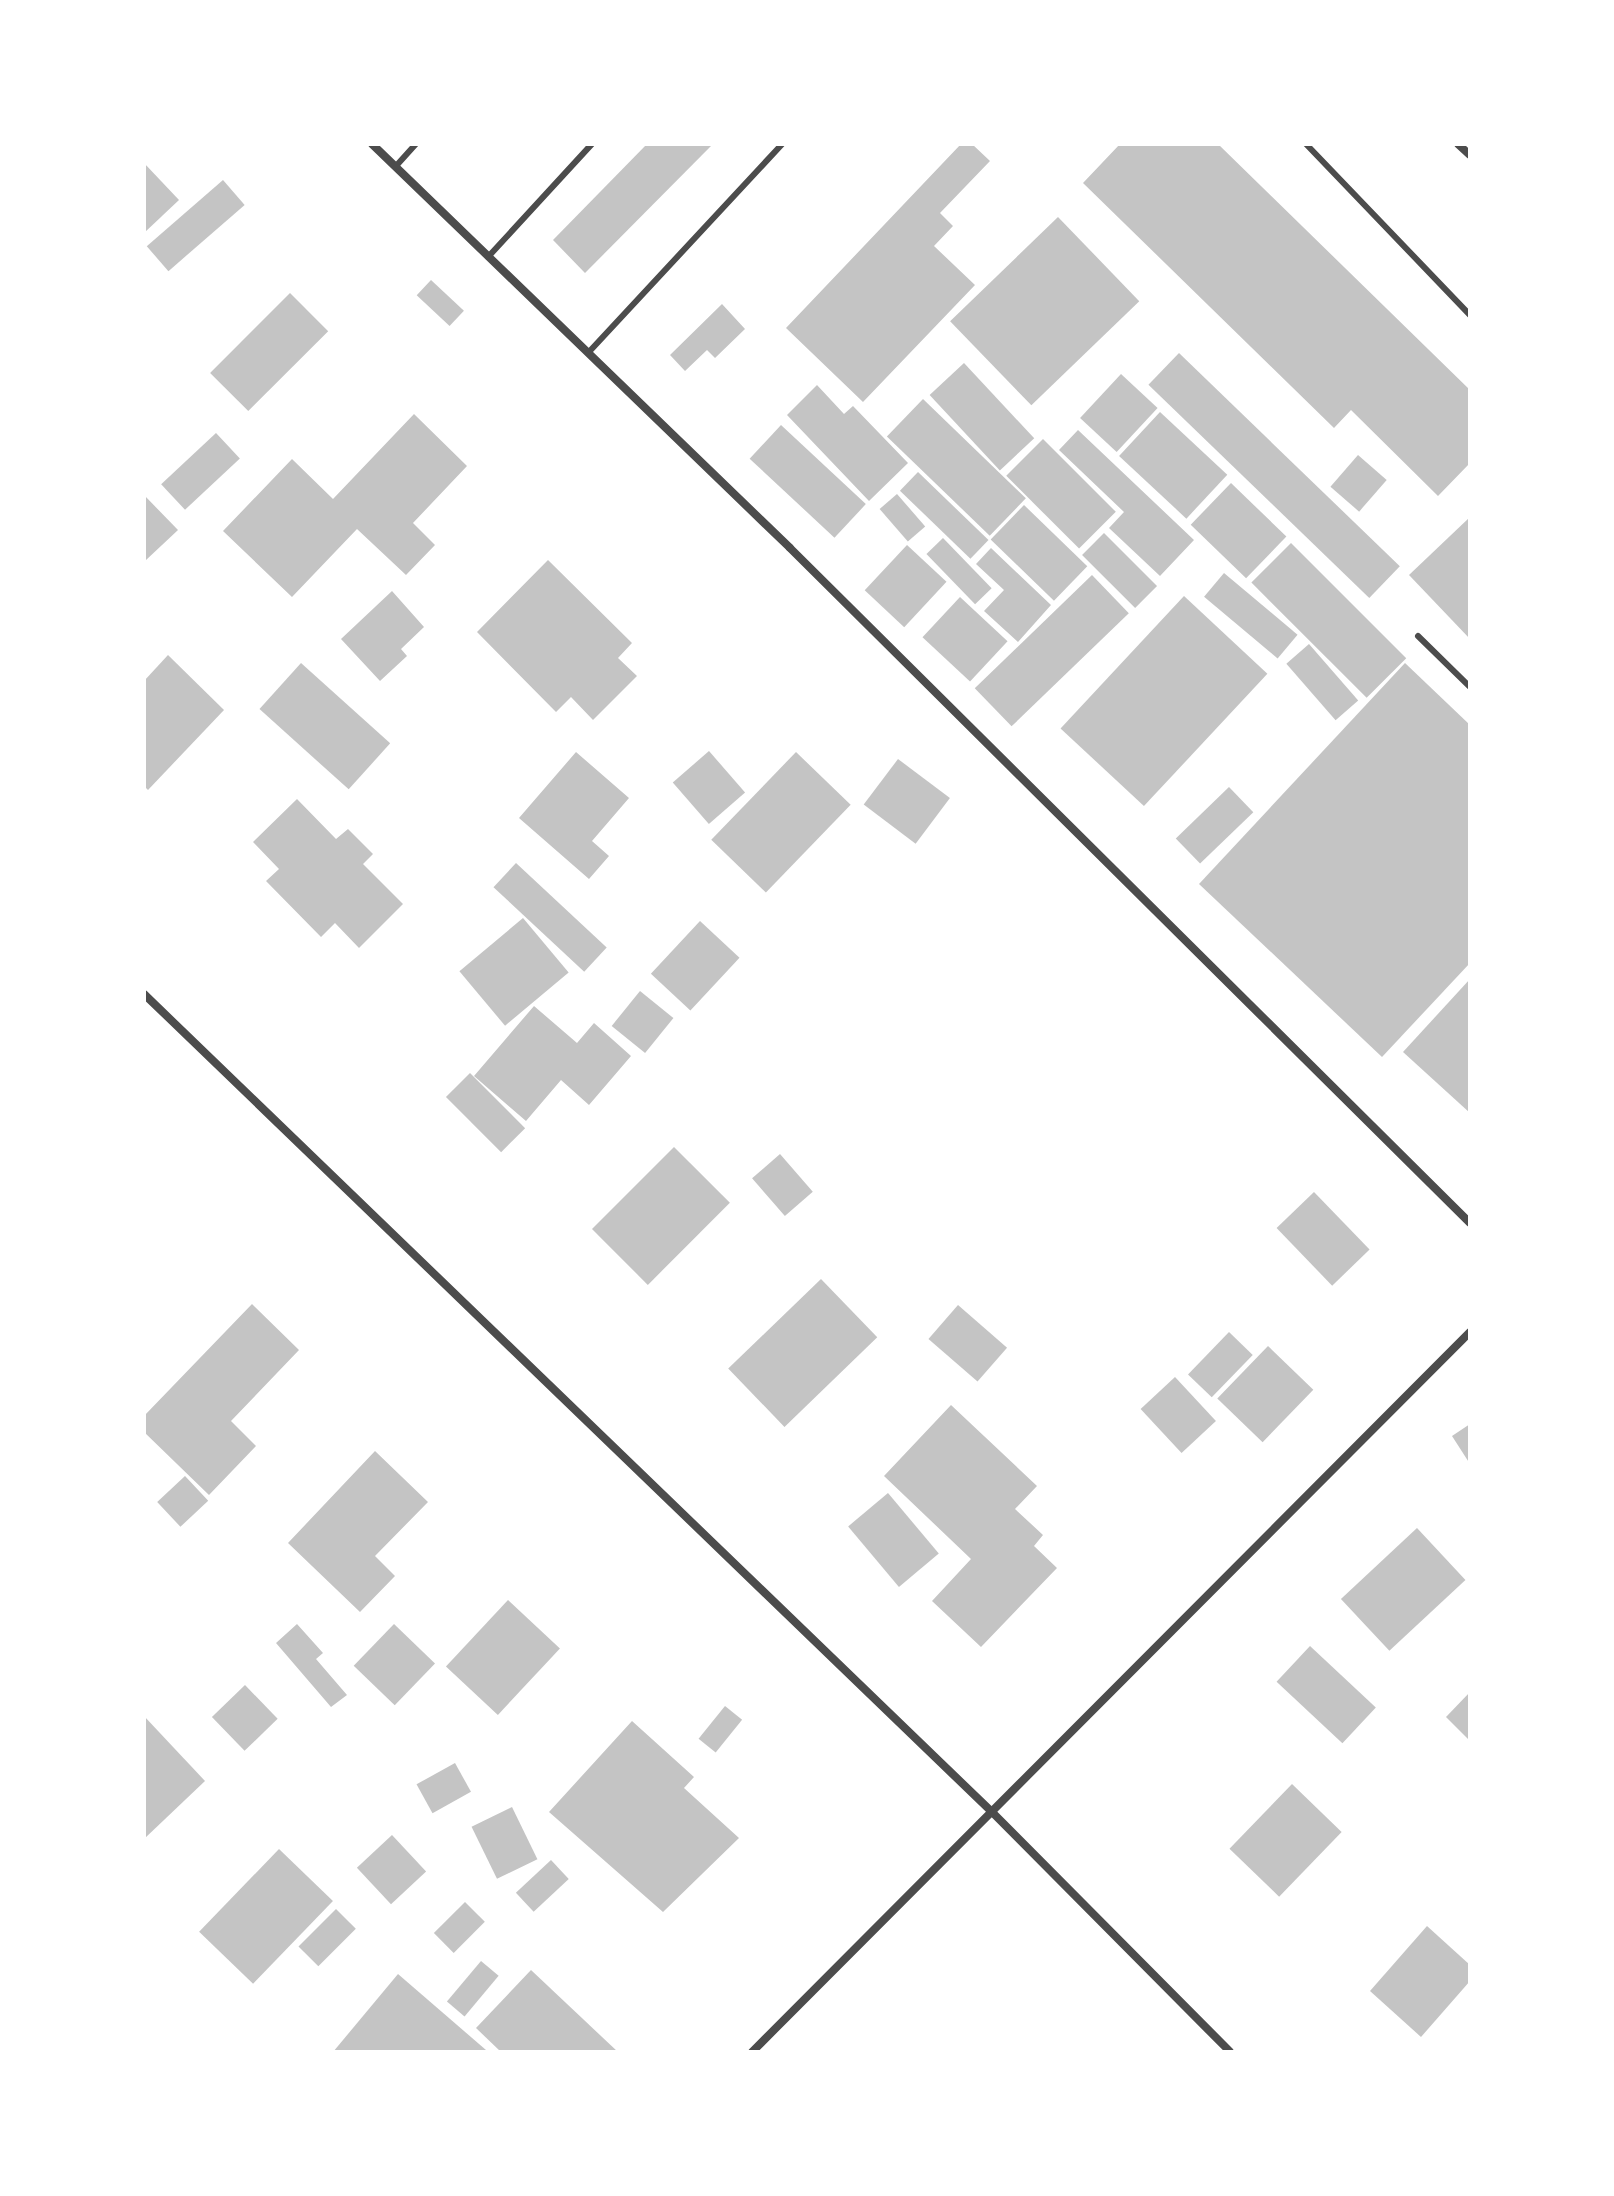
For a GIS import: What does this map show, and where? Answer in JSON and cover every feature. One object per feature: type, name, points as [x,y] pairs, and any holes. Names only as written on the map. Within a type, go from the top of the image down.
[{"type":"street","points":[[372,144],[790,548],[1470,1223]]},
{"type":"street","points":[[1458,144],[1470,155]]},
{"type":"street","points":[[144,994],[991,1811],[1230,2052]]},
{"type":"street","points":[[752,2052],[1470,1332]]},
{"type":"lane","points":[[396,166],[416,144]]},
{"type":"lane","points":[[488,257],[592,144]]},
{"type":"lane","points":[[588,353],[782,144]]},
{"type":"lane","points":[[1306,144],[1470,315]]},
{"type":"lane","points":[[1418,636],[1470,687]]},
{"type":"building","points":[[647,144],[713,144],[585,273],[553,240]]},
{"type":"building","points":[[961,144],[972,144],[990,161],[940,213],[953,226],[934,246],[975,285],[863,402],[786,328]]},
{"type":"building","points":[[1120,144],[1218,144],[1470,390],[1470,463],[1438,496],[1351,410],[1334,428],[1083,183]]},
{"type":"building","points":[[144,163],[179,200],[144,233]]},
{"type":"building","points":[[223,180],[245,205],[168,271],[147,246]]},
{"type":"building","points":[[1058,217],[1139,301],[1031,405],[950,321]]},
{"type":"building","points":[[431,280],[464,311],[450,326],[417,295]]},
{"type":"building","points":[[290,293],[328,331],[248,411],[210,373]]},
{"type":"building","points":[[722,304],[745,329],[715,358],[707,350],[685,371],[670,355]]},
{"type":"building","points":[[1179,353],[1400,566],[1369,598],[1148,385]]},
{"type":"building","points":[[964,363],[1034,438],[1000,470],[930,395]]},
{"type":"building","points":[[1121,374],[1158,408],[1117,452],[1080,418]]},
{"type":"building","points":[[817,385],[844,414],[853,406],[908,463],[869,501],[787,415]]},
{"type":"building","points":[[923,399],[1026,498],[990,536],[887,436]]},
{"type":"building","points":[[1160,412],[1227,475],[1186,519],[1119,456]]},
{"type":"building","points":[[414,414],[467,466],[413,523],[435,545],[406,575],[357,529],[292,597],[223,531],[292,459],[333,499]]},
{"type":"building","points":[[781,425],[866,504],[834,538],[750,459]]},
{"type":"building","points":[[1078,430],[1194,540],[1160,576],[1109,528],[1124,512],[1059,450]]},
{"type":"building","points":[[216,433],[240,459],[185,510],[161,484]]},
{"type":"building","points":[[1043,439],[1116,512],[1079,549],[1006,476]]},
{"type":"building","points":[[1358,455],[1387,480],[1359,512],[1330,487]]},
{"type":"building","points":[[918,472],[988,540],[970,559],[900,491]]},
{"type":"building","points":[[1231,483],[1286,536],[1246,578],[1191,525]]},
{"type":"building","points":[[897,494],[925,526],[908,542],[880,509]]},
{"type":"building","points":[[144,495],[178,530],[145,561],[144,559]]},
{"type":"building","points":[[1024,505],[1087,566],[1054,601],[991,540]]},
{"type":"building","points":[[1470,517],[1470,639],[1409,575]]},
{"type":"building","points":[[1104,533],[1157,586],[1135,608],[1082,555]]},
{"type":"building","points":[[943,538],[992,588],[975,604],[926,554]]},
{"type":"building","points":[[1291,543],[1406,658],[1367,698],[1251,583]]},
{"type":"building","points":[[907,545],[946,582],[904,627],[865,590]]},
{"type":"building","points":[[991,548],[1051,605],[1018,642],[984,611],[1004,590],[976,564]]},
{"type":"building","points":[[548,560],[632,643],[618,658],[637,676],[593,720],[571,697],[556,712],[477,632]]},
{"type":"building","points":[[1224,573],[1298,635],[1278,658],[1204,597]]},
{"type":"building","points":[[1092,575],[1129,613],[1012,726],[975,688]]},
{"type":"building","points":[[392,591],[424,627],[401,649],[407,656],[380,681],[341,639]]},
{"type":"building","points":[[1184,596],[1267,674],[1144,806],[1061,728]]},
{"type":"building","points":[[960,597],[1008,641],[970,682],[922,637]]},
{"type":"building","points":[[1309,644],[1358,701],[1336,720],[1286,664]]},
{"type":"building","points":[[168,655],[224,710],[148,790],[144,786],[144,681]]},
{"type":"building","points":[[301,663],[390,743],[349,789],[260,709]]},
{"type":"building","points":[[1405,663],[1470,725],[1470,963],[1382,1057],[1199,884]]},
{"type":"building","points":[[709,751],[745,793],[709,824],[673,782]]},
{"type":"building","points":[[576,752],[629,798],[592,841],[609,856],[589,879],[519,818]]},
{"type":"building","points":[[796,752],[851,805],[766,893],[711,840]]},
{"type":"building","points":[[898,759],[950,798],[916,844],[864,805]]},
{"type":"building","points":[[1229,787],[1253,812],[1200,864],[1176,838]]},
{"type":"building","points":[[297,799],[336,839],[348,829],[373,854],[363,864],[403,904],[359,948],[335,923],[321,937],[266,881],[279,869],[253,842]]},
{"type":"building","points":[[516,863],[607,948],[584,972],[493,887]]},
{"type":"building","points":[[523,918],[569,972],[505,1026],[459,971]]},
{"type":"building","points":[[700,921],[739,958],[690,1010],[651,974]]},
{"type":"building","points":[[1470,979],[1470,1113],[1403,1052]]},
{"type":"building","points":[[640,991],[673,1018],[645,1053],[612,1026]]},
{"type":"building","points":[[534,1006],[577,1043],[594,1023],[631,1056],[589,1105],[561,1080],[526,1121],[474,1076]]},
{"type":"building","points":[[470,1073],[525,1128],[501,1152],[446,1097]]},
{"type":"building","points":[[674,1147],[730,1203],[648,1285],[592,1229]]},
{"type":"building","points":[[780,1154],[813,1192],[785,1216],[752,1178]]},
{"type":"building","points":[[1314,1192],[1370,1250],[1332,1286],[1277,1228]]},
{"type":"building","points":[[821,1279],[877,1337],[784,1427],[728,1369]]},
{"type":"building","points":[[252,1304],[299,1350],[231,1421],[256,1446],[209,1495],[144,1432],[144,1416]]},
{"type":"building","points":[[958,1305],[1007,1348],[978,1382],[928,1339]]},
{"type":"building","points":[[1229,1332],[1253,1355],[1212,1397],[1188,1374]]},
{"type":"building","points":[[1268,1346],[1313,1390],[1263,1442],[1217,1399]]},
{"type":"building","points":[[1175,1377],[1216,1421],[1182,1453],[1141,1409]]},
{"type":"building","points":[[951,1405],[1037,1486],[1015,1509],[1043,1535],[1034,1546],[1057,1568],[981,1647],[932,1601],[971,1559],[884,1476]]},
{"type":"building","points":[[1470,1424],[1470,1464],[1452,1436]]},
{"type":"building","points":[[375,1451],[428,1502],[375,1556],[395,1576],[360,1612],[288,1543]]},
{"type":"building","points":[[185,1476],[208,1501],[180,1527],[157,1502]]},
{"type":"building","points":[[888,1493],[939,1554],[899,1587],[848,1526]]},
{"type":"building","points":[[1417,1528],[1465,1580],[1389,1651],[1341,1599]]},
{"type":"building","points":[[508,1600],[560,1648],[498,1715],[446,1667]]},
{"type":"building","points":[[297,1624],[323,1653],[316,1659],[347,1695],[331,1707],[276,1643]]},
{"type":"building","points":[[394,1624],[435,1664],[395,1705],[354,1666]]},
{"type":"building","points":[[1310,1646],[1376,1707],[1342,1743],[1277,1682]]},
{"type":"building","points":[[245,1685],[278,1719],[245,1751],[212,1717]]},
{"type":"building","points":[[1470,1692],[1470,1741],[1446,1717]]},
{"type":"building","points":[[725,1706],[742,1720],[716,1752],[699,1739]]},
{"type":"building","points":[[144,1716],[205,1781],[144,1839]]},
{"type":"building","points":[[632,1721],[694,1777],[684,1788],[739,1838],[663,1912],[549,1812]]},
{"type":"building","points":[[455,1763],[471,1792],[433,1813],[417,1784]]},
{"type":"building","points":[[1292,1784],[1342,1832],[1279,1897],[1229,1849]]},
{"type":"building","points":[[512,1807],[537,1859],[497,1879],[472,1827]]},
{"type":"building","points":[[392,1835],[426,1872],[391,1904],[357,1868]]},
{"type":"building","points":[[279,1849],[333,1901],[253,1984],[199,1932]]},
{"type":"building","points":[[551,1860],[569,1879],[534,1912],[516,1893]]},
{"type":"building","points":[[465,1902],[485,1922],[454,1953],[434,1933]]},
{"type":"building","points":[[336,1909],[356,1929],[318,1966],[299,1946]]},
{"type":"building","points":[[1427,1926],[1470,1965],[1470,1981],[1421,2037],[1370,1991]]},
{"type":"building","points":[[481,1961],[499,1976],[465,2016],[447,2002]]},
{"type":"building","points":[[531,1970],[618,2052],[501,2052],[476,2028]]},
{"type":"building","points":[[398,1974],[486,2050],[333,2052]]}]
